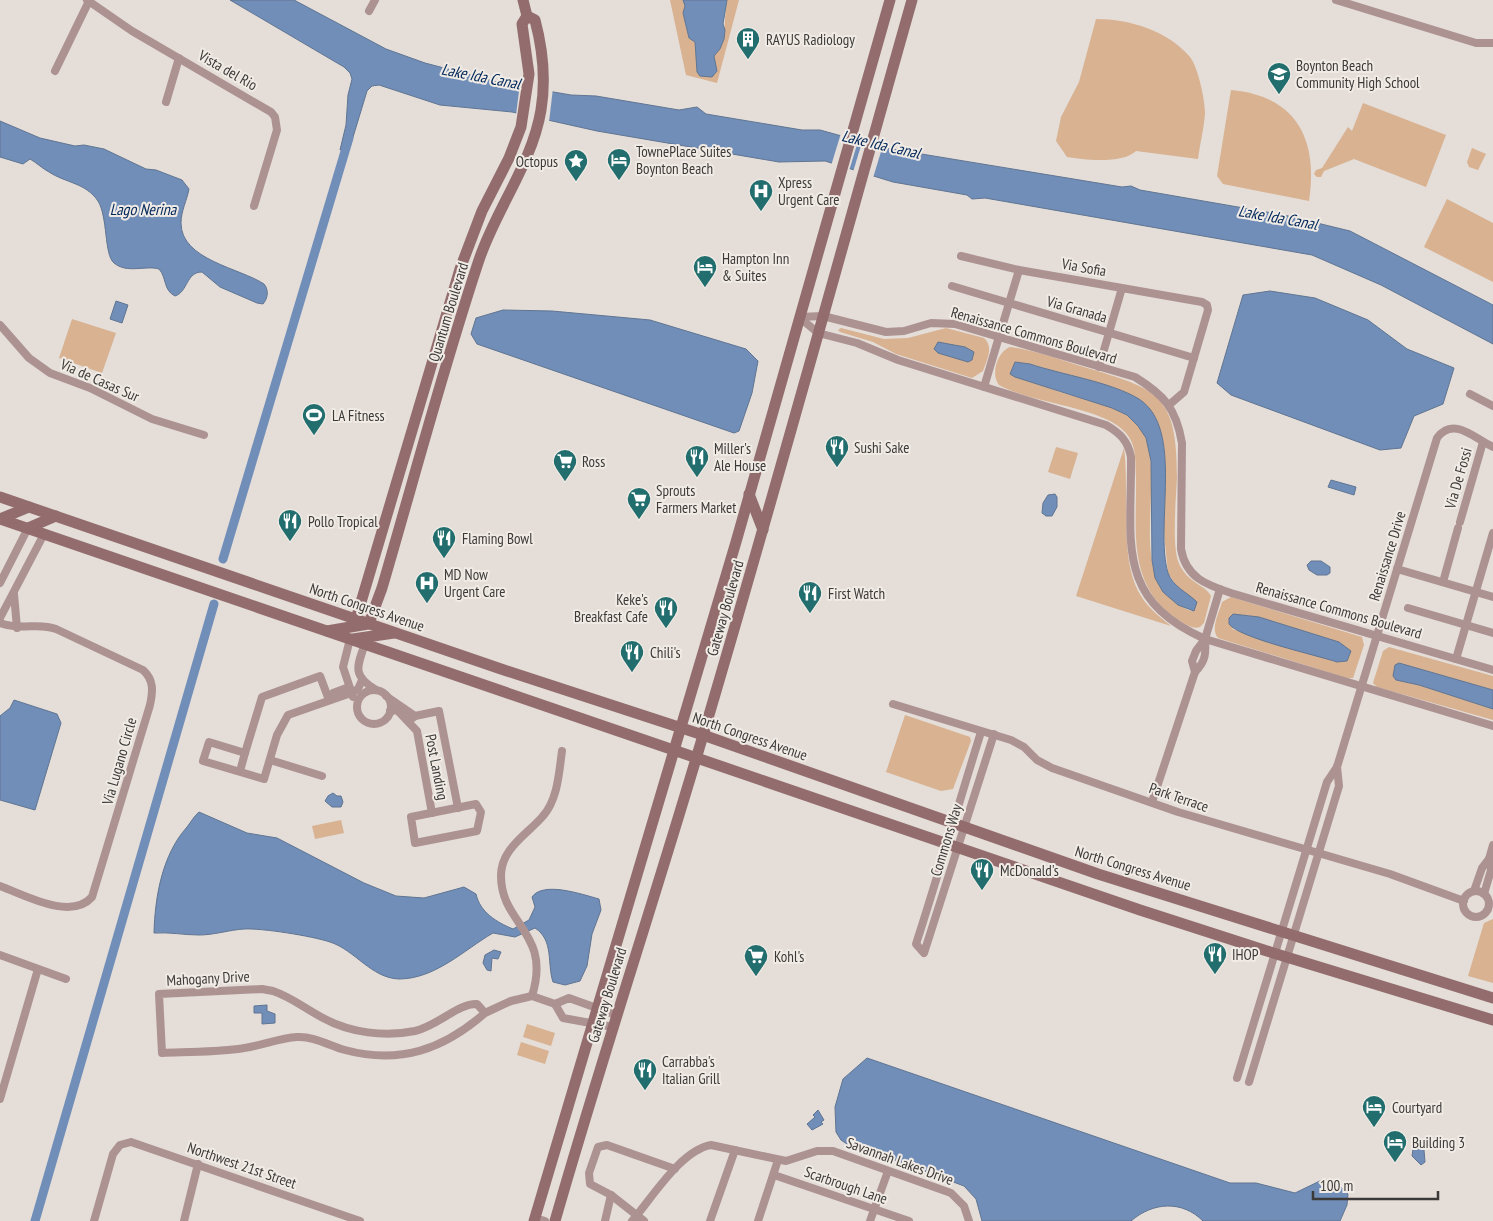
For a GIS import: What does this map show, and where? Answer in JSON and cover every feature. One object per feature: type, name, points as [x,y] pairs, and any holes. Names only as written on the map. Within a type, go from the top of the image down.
[{"type":"main road","name":"Quantum Boulevard","points":[[356,619],[460,269],[482,211],[509,158],[521,126],[529,74],[522,24],[527,16],[523,0]]},
{"type":"main road","name":"Gateway Boulevard","points":[[538,1220],[591,1024],[749,494],[890,0]]},
{"type":"main road","name":"Gateway Boulevard","points":[[555,1221],[703,736],[912,0]]},
{"type":"main road","name":"Quantum Boulevard","points":[[369,623],[382,588],[480,258],[503,202],[528,154],[541,110],[544,76],[535,20],[527,16]]},
{"type":"main road","points":[[749,494],[763,530]]},
{"type":"main road","name":"North Congress Avenue","points":[[0,497],[680,728],[1098,874],[1282,930],[1493,998]]},
{"type":"main road","points":[[0,519],[30,507]]},
{"type":"main road","points":[[28,528],[56,516]]},
{"type":"main road","points":[[0,519],[952,846],[1275,954],[1491,1018]]},
{"type":"main road","points":[[325,631],[369,623]]},
{"type":"main road","points":[[350,640],[396,633]]},
{"type":"street","points":[[369,11],[375,0]]},
{"type":"street","points":[[1336,0],[1481,44],[1493,44]]},
{"type":"street","points":[[55,71],[88,1]]},
{"type":"street","name":"Vista del Rio","points":[[88,1],[132,31],[266,108],[275,117],[276,130],[254,206]]},
{"type":"street","points":[[166,102],[179,58]]},
{"type":"street","name":"Via Sofia","points":[[961,256],[1018,270],[1202,302],[1207,305],[1208,310],[1194,358]]},
{"type":"street","points":[[984,387],[1018,270]]},
{"type":"street","name":"Via Granada","points":[[952,286],[1194,358]]},
{"type":"street","points":[[1099,367],[1122,288]]},
{"type":"street","name":"Renaissance Commons Boulevard","points":[[798,317],[823,316],[886,332],[904,331],[931,323],[955,324],[1135,377],[1156,390],[1169,405],[1179,426],[1182,443],[1183,557],[1193,576],[1203,583],[1220,589],[1493,670]]},
{"type":"street","points":[[798,317],[818,332],[857,343],[898,360],[1106,425],[1122,436],[1131,457],[1132,555],[1139,583],[1148,600],[1166,617],[1205,639],[1493,726]]},
{"type":"street","name":"Via de Casas Sur","points":[[0,325],[29,358],[50,373],[90,388],[152,419],[204,435]]},
{"type":"street","points":[[1169,405],[1184,392],[1194,358]]},
{"type":"street","points":[[1470,394],[1493,406]]},
{"type":"street","name":"Renaissance Drive","points":[[1237,1078],[1327,782],[1337,767],[1378,636],[1437,438],[1444,429],[1451,427],[1461,430],[1483,442]]},
{"type":"street","points":[[1483,442],[1493,447]]},
{"type":"street","name":"Via De Fossi","points":[[1443,582],[1483,442]]},
{"type":"street","points":[[0,583],[28,528]]},
{"type":"street","points":[[1456,659],[1493,533]]},
{"type":"street","points":[[17,628],[13,591],[44,534]]},
{"type":"street","points":[[1397,569],[1493,597]]},
{"type":"street","points":[[1152,802],[1195,672],[1192,661],[1196,651],[1205,639],[1220,589]]},
{"type":"street","points":[[0,618],[14,594]]},
{"type":"street","points":[[1408,608],[1493,633]]},
{"type":"street","name":"Via Lugano Circle","points":[[0,623],[17,628],[48,626],[134,664],[150,676],[152,695],[92,897],[80,907],[61,908],[0,886]]},
{"type":"street","points":[[350,640],[344,657],[343,667],[350,690],[364,722],[375,724],[385,720],[390,711],[386,695],[362,680],[357,665],[365,644]]},
{"type":"street","points":[[240,772],[262,697],[320,676],[329,700]]},
{"type":"street","points":[[245,753],[209,742],[203,760],[264,779],[284,719],[293,712],[329,700],[333,693],[358,689],[362,680]]},
{"type":"street","points":[[357,708],[357,702],[363,694],[376,690]]},
{"type":"street","name":"Post Landing","points":[[386,695],[412,718],[417,731],[432,813]]},
{"type":"street","name":"Park Terrace","points":[[893,704],[994,734],[1020,744],[1044,765],[1152,802],[1318,854],[1390,874],[1464,900]]},
{"type":"street","name":"Post Landing","points":[[390,711],[397,710],[412,718]]},
{"type":"street","points":[[412,718],[438,711],[458,808]]},
{"type":"street","name":"Commons Way","points":[[982,732],[951,824],[952,846],[924,953],[916,944],[952,846],[963,828],[994,734]]},
{"type":"street","points":[[562,751],[556,789],[550,806],[544,816],[516,842],[502,865],[502,887],[518,922],[533,944],[537,974],[532,996],[555,1004],[563,1018],[613,1027]]},
{"type":"street","points":[[270,760],[322,776]]},
{"type":"street","name":"Renaissance Drive","points":[[1249,1082],[1339,786],[1337,767]]},
{"type":"street","name":"Post Landing","points":[[476,804],[481,812],[477,831],[416,843],[411,817],[458,808],[476,804]]},
{"type":"street","points":[[1474,891],[1493,845]]},
{"type":"street","points":[[1484,894],[1491,870],[1489,858]]},
{"type":"street","points":[[1474,891],[1484,894],[1489,901],[1491,909],[1484,915],[1473,917],[1466,912],[1464,900],[1468,894],[1474,891]]},
{"type":"street","points":[[0,955],[66,979]]},
{"type":"street","points":[[0,1099],[38,969]]},
{"type":"street","name":"Mahogany Drive","points":[[486,1013],[477,1004],[468,1004],[436,1024],[415,1031],[381,1033],[349,1029],[337,1025],[272,991],[262,989],[159,994],[162,1053],[237,1049],[297,1037],[312,1039],[358,1053],[392,1054],[431,1049],[463,1032],[486,1013],[511,1000],[532,996]]},
{"type":"street","points":[[555,1004],[569,998],[616,1016]]},
{"type":"street","points":[[1258,1009],[1271,1013]]},
{"type":"street","name":"Northwest 21st Street","points":[[94,1221],[116,1149],[125,1143],[131,1142],[360,1221]]},
{"type":"street","points":[[644,1221],[635,1218],[611,1195],[594,1188],[588,1179],[596,1151],[600,1146],[607,1145],[675,1169]]},
{"type":"street","name":"Savannah Lakes Drive","points":[[635,1218],[675,1169],[699,1148],[718,1145],[778,1160],[791,1161],[812,1152],[828,1151],[951,1193],[964,1206],[968,1221]]},
{"type":"street","points":[[710,1221],[735,1150]]},
{"type":"street","points":[[761,1220],[778,1160]]},
{"type":"street","points":[[184,1221],[198,1164]]},
{"type":"street","points":[[870,1221],[888,1171]]},
{"type":"street","name":"Scarbrough Lane","points":[[774,1175],[874,1210],[888,1218],[909,1221]]},
{"type":"street","points":[[605,1221],[611,1195]]},
{"type":"shaded area","points":[[670,0],[683,0],[685,6],[683,13],[689,38],[695,42],[697,72],[716,71],[714,56],[723,35],[727,0],[739,0],[717,83],[686,75]]},
{"type":"shaded area","points":[[1096,19],[1122,21],[1148,28],[1171,40],[1190,57],[1198,76],[1205,107],[1198,159],[1136,151],[1122,158],[1103,160],[1067,157],[1056,141],[1061,117],[1079,82]]},
{"type":"shaded area","points":[[1231,90],[1254,94],[1273,101],[1299,125],[1306,141],[1310,159],[1309,201],[1223,184],[1217,176]]},
{"type":"shaded area","points":[[1363,103],[1446,135],[1426,187],[1354,159],[1324,171],[1321,177],[1317,177],[1314,174],[1316,170],[1322,168],[1348,127],[1352,131]]},
{"type":"shaded area","points":[[1472,148],[1486,154],[1478,170],[1469,167],[1467,162]]},
{"type":"shaded area","points":[[1447,199],[1493,223],[1493,282],[1424,247]]},
{"type":"shaded area","points":[[72,319],[116,333],[102,373],[59,358]]},
{"type":"shaded area","points":[[841,328],[884,339],[908,338],[946,328],[984,338],[989,345],[989,354],[983,371],[972,378],[896,354],[873,342],[840,332],[838,330]]},
{"type":"shaded area","points":[[1010,347],[1019,348],[1109,375],[1130,382],[1158,399],[1167,412],[1173,428],[1176,449],[1175,532],[1178,561],[1190,579],[1211,596],[1204,623],[1200,627],[1194,628],[1185,624],[1161,605],[1149,590],[1142,573],[1136,536],[1135,459],[1134,448],[1130,438],[1116,424],[1102,417],[1012,391],[999,385],[996,380],[995,369],[999,358]],"holes":[[[1015,362],[1030,364],[1115,389],[1138,399],[1164,443],[1164,533],[1168,573],[1177,587],[1194,600],[1194,611],[1187,610],[1177,603],[1163,589],[1154,571],[1150,528],[1150,458],[1146,438],[1139,426],[1130,417],[1105,404],[1052,389],[1037,380]]]},
{"type":"shaded area","points":[[1056,447],[1078,453],[1070,479],[1048,472]]},
{"type":"shaded area","points":[[1124,448],[1129,564],[1141,596],[1171,626],[1076,596]]},
{"type":"shaded area","points":[[1231,597],[1362,637],[1364,645],[1353,678],[1347,678],[1218,638],[1215,626],[1222,602]],"holes":[[[1247,615],[1339,642],[1351,651],[1347,661],[1336,662],[1232,629]]]},
{"type":"shaded area","points":[[1389,647],[1493,676],[1493,690],[1399,663],[1396,680],[1419,685],[1493,709],[1493,720],[1377,687],[1373,683],[1383,651]]},
{"type":"shaded area","points":[[905,715],[970,737],[971,741],[953,789],[941,791],[886,772]]},
{"type":"shaded area","points":[[341,820],[344,833],[315,839],[312,826]]},
{"type":"shaded area","points":[[1493,919],[1493,983],[1468,976],[1484,923]]},
{"type":"shaded area","points":[[527,1024],[555,1033],[551,1046],[523,1037]]},
{"type":"shaded area","points":[[521,1042],[549,1051],[545,1064],[517,1055]]},
{"type":"water","name":"Lake Ida Canal","points":[[230,0],[294,0],[386,49],[425,63],[501,83],[679,110],[697,107],[706,114],[802,130],[820,130],[885,148],[1122,187],[1131,186],[1140,190],[1284,215],[1350,231],[1493,305],[1493,344],[1381,285],[1312,255],[985,198],[972,199],[967,195],[893,182],[825,161],[779,162],[597,131],[512,112],[440,105],[379,85],[372,86],[367,91],[350,147],[340,150],[346,125],[348,95],[352,79],[350,73],[344,67]]},
{"type":"water","points":[[683,0],[727,0],[723,24],[725,30],[724,39],[720,49],[714,56],[717,71],[712,77],[700,76],[697,72],[695,42],[689,38],[683,13],[685,6]]},
{"type":"water","name":"Lago Nerina","points":[[0,121],[40,138],[75,146],[84,145],[104,149],[146,169],[156,170],[182,180],[189,189],[181,219],[184,236],[191,246],[201,254],[264,284],[267,291],[265,302],[263,304],[257,303],[220,287],[202,272],[193,275],[182,291],[175,296],[169,291],[159,269],[130,269],[114,263],[109,252],[103,216],[98,201],[88,190],[55,176],[30,159],[23,164],[0,157]]},
{"type":"water","points":[[1270,291],[1315,298],[1368,320],[1407,349],[1454,368],[1443,404],[1414,416],[1401,448],[1380,450],[1231,395],[1217,383],[1243,295]]},
{"type":"water","points":[[116,301],[128,305],[122,323],[110,319]]},
{"type":"water","points":[[503,310],[552,311],[650,320],[746,349],[758,361],[752,393],[739,431],[734,433],[477,344],[471,334],[476,318]]},
{"type":"water","points":[[938,342],[965,347],[974,352],[972,360],[968,362],[938,353],[934,349]]},
{"type":"water","points":[[1015,362],[1030,364],[1115,388],[1139,399],[1153,413],[1161,432],[1165,455],[1164,530],[1168,573],[1177,586],[1197,602],[1194,611],[1178,605],[1163,592],[1155,578],[1152,560],[1151,461],[1146,438],[1138,426],[1127,415],[1112,408],[1015,377],[1010,374]]},
{"type":"water","points":[[1331,480],[1356,487],[1354,495],[1328,487]]},
{"type":"water","points":[[1055,494],[1057,497],[1057,507],[1052,516],[1046,516],[1042,513],[1043,503],[1048,495]]},
{"type":"water","points":[[1311,561],[1321,561],[1330,567],[1330,573],[1327,575],[1317,575],[1309,570],[1307,565]]},
{"type":"water","points":[[1233,614],[1259,617],[1339,642],[1351,651],[1347,661],[1337,662],[1279,646],[1247,635],[1236,629],[1229,624],[1229,618]]},
{"type":"water","points":[[1399,663],[1493,690],[1493,709],[1419,685],[1396,680],[1393,676],[1395,665]]},
{"type":"water","points":[[14,700],[57,714],[61,723],[35,810],[0,800],[0,716],[10,708]]},
{"type":"water","points":[[333,793],[341,796],[343,802],[341,807],[332,807],[325,801]]},
{"type":"water","points":[[199,812],[247,833],[277,838],[364,883],[396,896],[424,898],[464,887],[476,894],[481,906],[490,916],[513,929],[529,920],[535,907],[532,897],[537,892],[553,889],[563,890],[599,899],[601,910],[592,934],[587,966],[580,981],[565,985],[553,982],[545,939],[535,928],[515,937],[493,933],[437,969],[412,978],[399,979],[380,974],[347,951],[330,942],[300,935],[252,929],[205,935],[154,933],[158,891],[166,863],[178,838]]},
{"type":"water","points":[[494,950],[501,952],[498,959],[492,958],[491,971],[487,970],[483,963],[485,955]]},
{"type":"water","points":[[267,1005],[267,1011],[275,1014],[275,1023],[262,1024],[262,1013],[254,1013],[254,1006]]},
{"type":"water","points":[[867,1058],[1230,1183],[1256,1183],[1295,1193],[1324,1179],[1341,1187],[1348,1194],[1347,1205],[1340,1221],[1203,1221],[1186,1209],[1167,1206],[1149,1210],[1131,1221],[982,1221],[976,1199],[964,1186],[898,1161],[853,1148],[841,1140],[836,1132],[835,1107],[843,1079]]},
{"type":"water","points":[[818,1110],[824,1120],[821,1122],[823,1124],[812,1130],[807,1124],[815,1117],[813,1115]]},
{"type":"water","points":[[1418,1147],[1424,1150],[1425,1162],[1421,1165],[1412,1156],[1413,1149]]},
{"type":"pier","points":[[520,83],[553,88],[549,122],[516,115]]},
{"type":"pier","points":[[841,133],[859,138],[849,171],[831,166]]},
{"type":"pier","points":[[863,139],[883,145],[873,178],[853,172]]},
{"type":"waterway","points":[[223,559],[349,138]]},
{"type":"waterway","points":[[35,1221],[214,604]]},
{"type":"place","name":"RAYUS Radiology","points":[[748,60]]},
{"type":"place","name":"Boynton Beach Community High School","points":[[1279,95]]},
{"type":"place","name":"TownePlace Suites Boynton Beach","points":[[619,181]]},
{"type":"place","name":"Octopus","points":[[576,182]]},
{"type":"place","name":"Xpress Urgent Care","points":[[761,212]]},
{"type":"place","name":"Hampton Inn & Suites","points":[[705,288]]},
{"type":"place","name":"LA Fitness","points":[[314,436]]},
{"type":"place","name":"Sushi Sake","points":[[837,468]]},
{"type":"place","name":"Miller's Ale House","points":[[697,478]]},
{"type":"place","name":"Ross","points":[[565,482]]},
{"type":"place","name":"Sprouts Farmers Market","points":[[639,520]]},
{"type":"place","name":"Pollo Tropical","points":[[290,542]]},
{"type":"place","name":"Flaming Bowl","points":[[444,559]]},
{"type":"place","name":"MD Now Urgent Care","points":[[427,604]]},
{"type":"place","name":"First Watch","points":[[810,614]]},
{"type":"place","name":"Keke's Breakfast Cafe","points":[[666,629]]},
{"type":"place","name":"Chili's","points":[[632,673]]},
{"type":"place","name":"McDonald's","points":[[982,891]]},
{"type":"place","name":"IHOP","points":[[1215,975]]},
{"type":"place","name":"Kohl's","points":[[756,977]]},
{"type":"place","name":"Carrabba's Italian Grill","points":[[645,1091]]},
{"type":"place","name":"Courtyard","points":[[1374,1128]]},
{"type":"place","name":"Building 3","points":[[1395,1163]]}]
